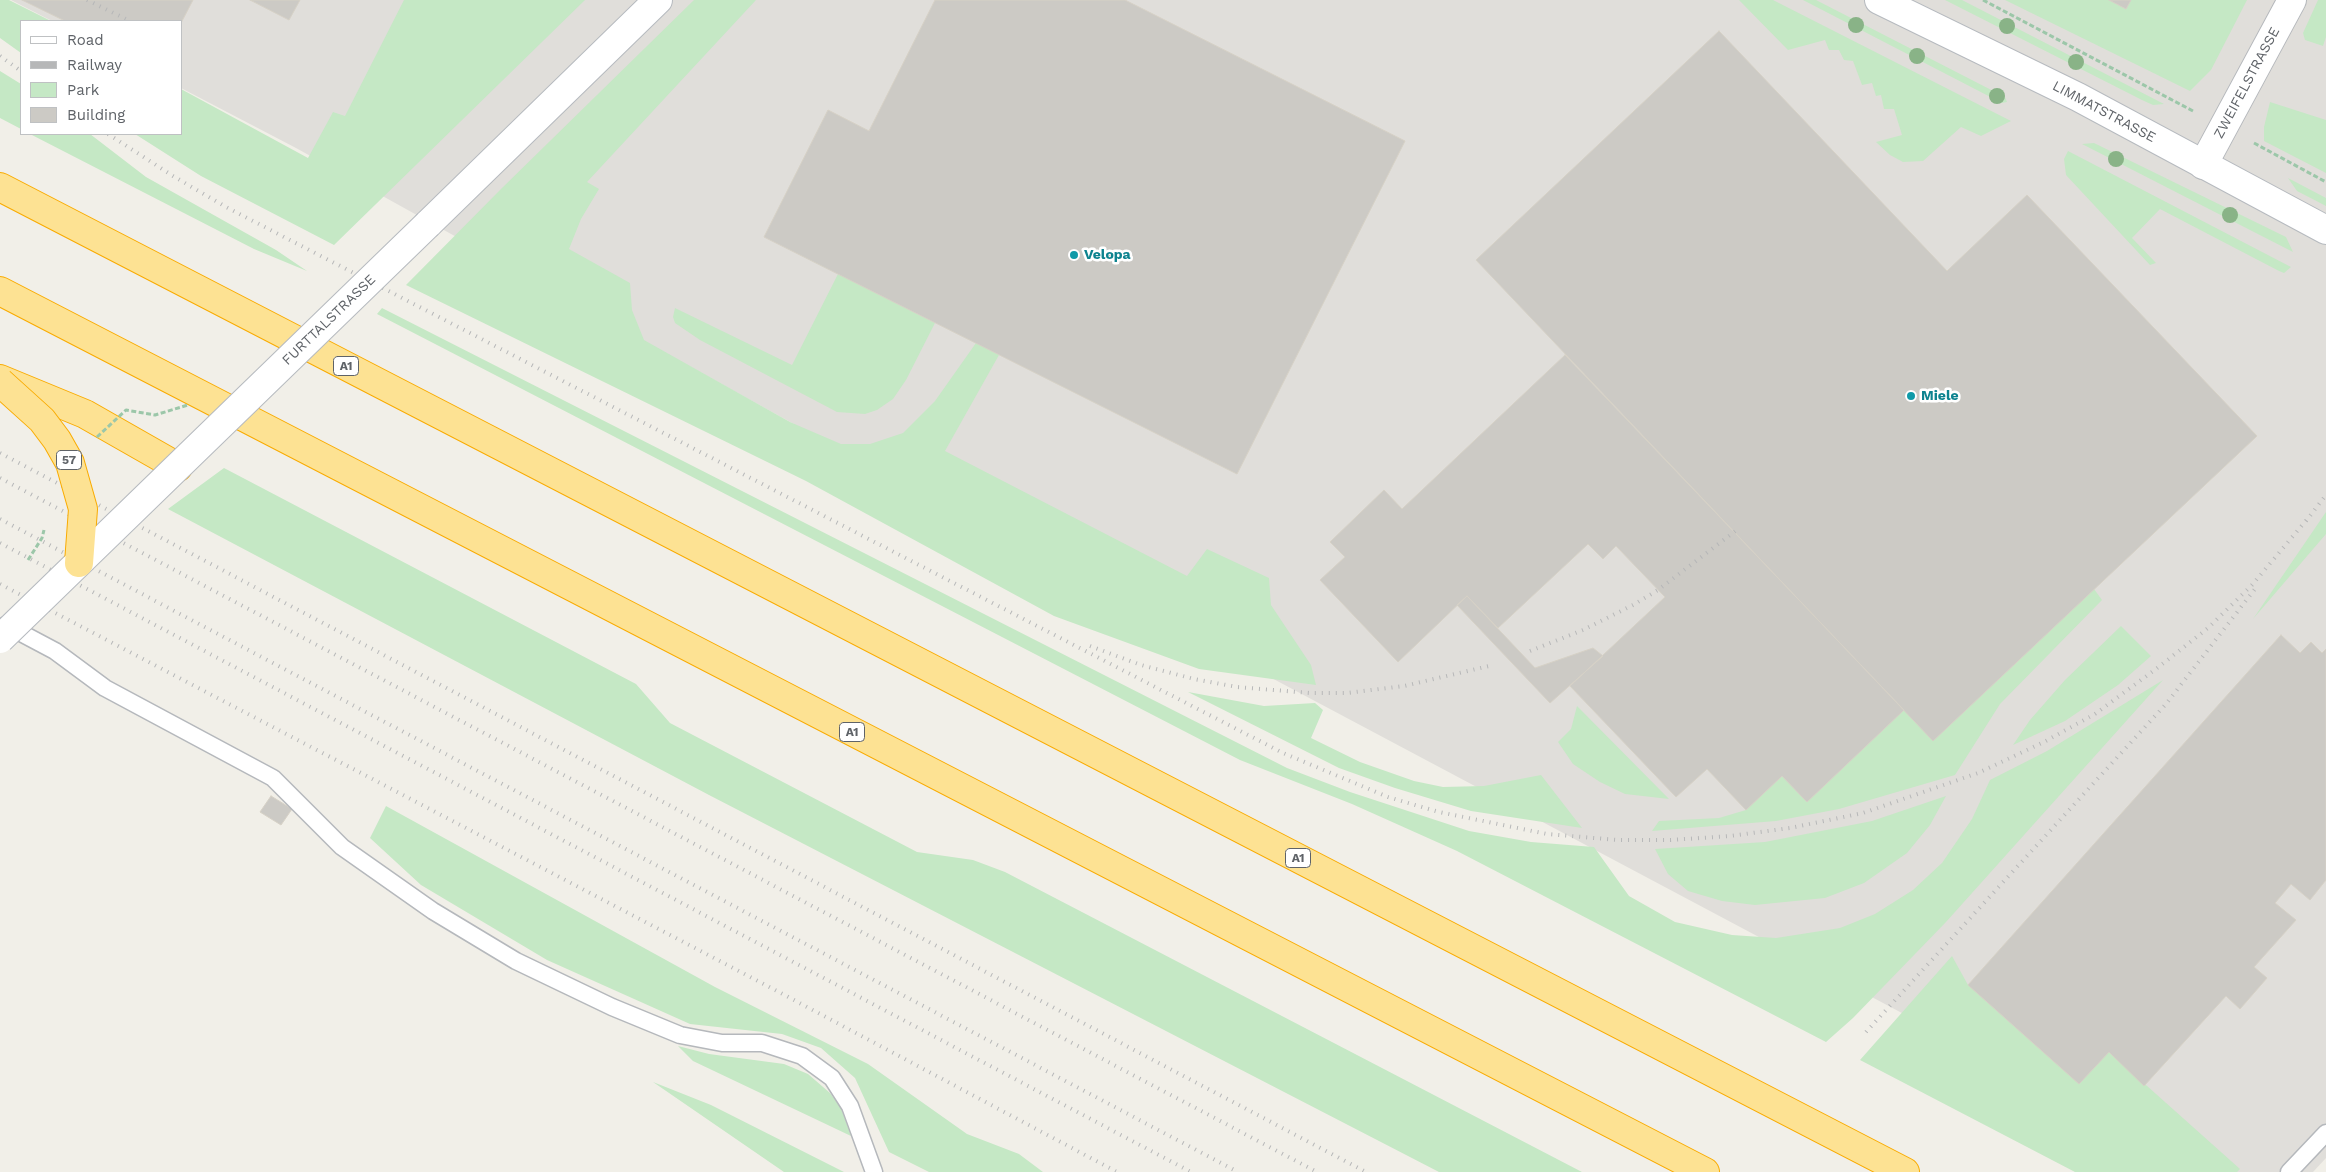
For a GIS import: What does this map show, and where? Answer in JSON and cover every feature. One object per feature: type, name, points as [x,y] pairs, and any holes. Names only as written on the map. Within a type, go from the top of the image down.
[{"type":"highway","name":"A1","points":[[0,188],[1905,1172]]},
{"type":"highway","name":"A1","points":[[0,291],[1705,1172]]},
{"type":"highway","name":"57","points":[[0,381],[85,414],[178,467]]},
{"type":"highway","name":"57","points":[[0,381],[42,420],[58,440],[70,463],[83,509],[79,563]]},
{"type":"main road","name":"FURTTALSTRASSE","points":[[0,640],[658,0]]},
{"type":"main road","name":"LIMMATSTRASSE","points":[[1879,0],[2078,97],[2326,230]]},
{"type":"main road","name":"ZWEIFELSTRASSE","points":[[2203,165],[2292,0]]},
{"type":"lane","points":[[0,621],[55,651],[105,688],[273,778],[342,847],[433,912],[516,961],[612,1006],[680,1035],[722,1044],[762,1044],[802,1056],[832,1078],[845,1099],[874,1172]]},
{"type":"lane","points":[[2289,1172],[2326,1133]]},
{"type":"path","points":[[1983,0],[2326,182]]},
{"type":"path","points":[[126,410],[155,415],[187,405],[194,399]]},
{"type":"path","points":[[26,563],[42,538],[45,524]]},
{"type":"shaded area","points":[[11,0],[2326,0],[2326,1158],[2313,1172],[2201,1172],[790,422],[296,148],[182,89],[182,20],[50,20]]},
{"type":"green space","points":[[0,0],[9,0],[49,20],[20,20],[20,52],[0,38]]},
{"type":"green space","points":[[404,0],[585,0],[334,245],[201,176],[137,135],[182,135],[182,90],[308,158],[333,112],[345,116]]},
{"type":"green space","points":[[694,0],[756,0],[587,182],[599,189],[581,219],[569,249],[630,283],[632,310],[644,340],[790,422],[841,444],[870,444],[903,433],[935,401],[976,343],[999,355],[945,451],[1187,576],[1207,549],[1269,578],[1271,605],[1311,665],[1316,685],[1199,669],[1054,616],[806,481],[406,285]]},
{"type":"green space","points":[[1739,0],[1773,0],[2011,121],[1981,136],[1961,127],[1923,161],[1903,162],[1890,155],[1876,142],[1902,135],[1894,109],[1884,109],[1881,95],[1876,96],[1872,83],[1862,85],[1853,61],[1844,60],[1839,50],[1829,50],[1825,40],[1788,50]]},
{"type":"green space","points":[[1803,0],[1816,0],[2005,97],[2007,102],[2002,103]]},
{"type":"green space","points":[[1945,0],[1962,0],[2164,104],[2153,105],[2142,100]]},
{"type":"green space","points":[[2005,0],[2109,0],[2126,9],[2131,0],[2247,0],[2211,70],[2190,91]]},
{"type":"green space","points":[[2318,0],[2326,0],[2326,37],[2323,46],[2305,40],[2303,33]]},
{"type":"green space","points":[[0,71],[20,83],[20,128],[0,118]]},
{"type":"green space","points":[[2270,102],[2326,120],[2326,173],[2264,141],[2264,127]]},
{"type":"green space","points":[[32,135],[91,135],[146,177],[276,250],[307,271],[254,249]]},
{"type":"green space","points":[[2094,143],[2286,237],[2293,252],[2082,144]]},
{"type":"green space","points":[[2068,151],[2291,267],[2284,273],[2279,271],[2160,209],[2132,238],[2156,263],[2150,265],[2066,175],[2064,159]]},
{"type":"green space","points":[[2288,178],[2326,198],[2326,206],[2297,191]]},
{"type":"green space","points":[[838,274],[935,323],[906,380],[893,399],[877,410],[865,414],[837,412],[700,340],[675,323],[673,317],[675,308],[792,365]]},
{"type":"green space","points":[[382,308],[1287,768],[1350,792],[1469,831],[1531,842],[1594,847],[1629,896],[1675,922],[1732,935],[1776,938],[1840,928],[1875,914],[1913,890],[1942,863],[1972,819],[1990,780],[2047,751],[2163,680],[1946,922],[1853,1018],[1826,1042],[1457,851],[1352,804],[1240,760],[377,314]]},
{"type":"green space","points":[[224,468],[636,684],[670,723],[917,852],[973,860],[1005,872],[1582,1172],[1439,1172],[709,795],[168,509]]},
{"type":"green space","points":[[2326,512],[2326,534],[2253,619]]},
{"type":"green space","points":[[2094,589],[2102,600],[2000,704],[1955,775],[1839,809],[1776,821],[1652,831],[1659,821],[1719,818],[1746,810],[1782,776],[1807,802],[1904,710],[1933,741]]},
{"type":"green space","points":[[2121,626],[2151,656],[2118,685],[2065,721],[2013,745],[2030,720],[2065,680]]},
{"type":"green space","points":[[1188,692],[1264,706],[1315,703],[1323,710],[1311,738],[1360,762],[1414,781],[1443,787],[1484,786],[1541,775],[1582,828],[1471,811],[1395,788],[1339,768]]},
{"type":"green space","points":[[1577,706],[1669,799],[1625,794],[1600,782],[1573,764],[1558,742],[1571,729]]},
{"type":"green space","points":[[1946,796],[1930,825],[1907,853],[1864,883],[1825,898],[1755,905],[1722,901],[1688,891],[1668,874],[1655,849],[1765,842],[1872,821]]},
{"type":"green space","points":[[386,806],[715,987],[868,1064],[967,1134],[1019,1154],[1043,1172],[929,1172],[889,1152],[855,1078],[821,1048],[782,1034],[690,1024],[547,960],[421,885],[370,838]]},
{"type":"green space","points":[[1952,956],[1968,985],[2079,1084],[2109,1052],[2240,1169],[2237,1172],[2075,1172],[1860,1060]]},
{"type":"green space","points":[[678,1046],[709,1054],[784,1064],[808,1074],[830,1093],[841,1108],[851,1136],[693,1061]]},
{"type":"green space","points":[[653,1082],[711,1105],[844,1172],[784,1172]]},
{"type":"building","points":[[22,0],[193,0],[182,21],[63,20]]},
{"type":"building","points":[[250,0],[300,0],[289,20]]},
{"type":"building","name":"Velopa","points":[[935,0],[1125,0],[1405,141],[1237,474],[764,237],[828,110],[869,131]]},
{"type":"building","points":[[2109,0],[2131,0],[2126,9]]},
{"type":"building","name":"Miele","points":[[1719,31],[1947,271],[2027,195],[2257,436],[1933,741],[1476,260]]},
{"type":"building","points":[[1565,355],[1904,710],[1807,802],[1782,776],[1746,810],[1707,769],[1676,797],[1570,686],[1665,597],[1616,546],[1603,559],[1588,544],[1498,628],[1467,596],[1398,662],[1320,580],[1345,557],[1330,542],[1384,490],[1402,509]]},
{"type":"building","points":[[1467,596],[1535,668],[1593,648],[1603,656],[1550,703],[1457,605]]},
{"type":"building","points":[[2281,635],[2300,653],[2311,642],[2322,653],[2326,649],[2326,880],[2310,900],[2291,884],[2275,903],[2296,920],[2254,967],[2267,978],[2240,1009],[2226,996],[2144,1086],[2109,1052],[2079,1084],[1968,985]]},
{"type":"building","points":[[271,796],[292,809],[281,825],[260,812]]},
{"type":"railway","points":[[87,0],[128,20]]},
{"type":"railway","points":[[0,56],[20,70]]},
{"type":"railway","points":[[110,135],[173,176],[226,207],[1283,753],[1388,797],[1439,812],[1547,834],[1618,840],[1671,840],[1730,836],[1790,828],[1863,813],[1978,773],[2044,742],[2095,714],[2156,669],[2208,628],[2252,585],[2309,517]]},
{"type":"railway","points":[[0,453],[1366,1172]]},
{"type":"railway","points":[[0,478],[1317,1172]]},
{"type":"railway","points":[[2306,521],[2326,495]]},
{"type":"railway","points":[[0,519],[1238,1172]]},
{"type":"railway","points":[[1530,651],[1583,630],[1633,605],[1658,590],[1738,529]]},
{"type":"railway","points":[[0,543],[1191,1172]]},
{"type":"railway","points":[[0,584],[777,991],[1117,1172]]},
{"type":"railway","points":[[1866,1032],[2166,704],[2255,589]]},
{"type":"railway","points":[[1090,646],[1141,665],[1194,679],[1237,687],[1310,693],[1347,693],[1404,686],[1489,666]]},
{"type":"place","name":"Velopa","points":[[1074,255]]},
{"type":"place","name":"Miele","points":[[1911,396]]}]
